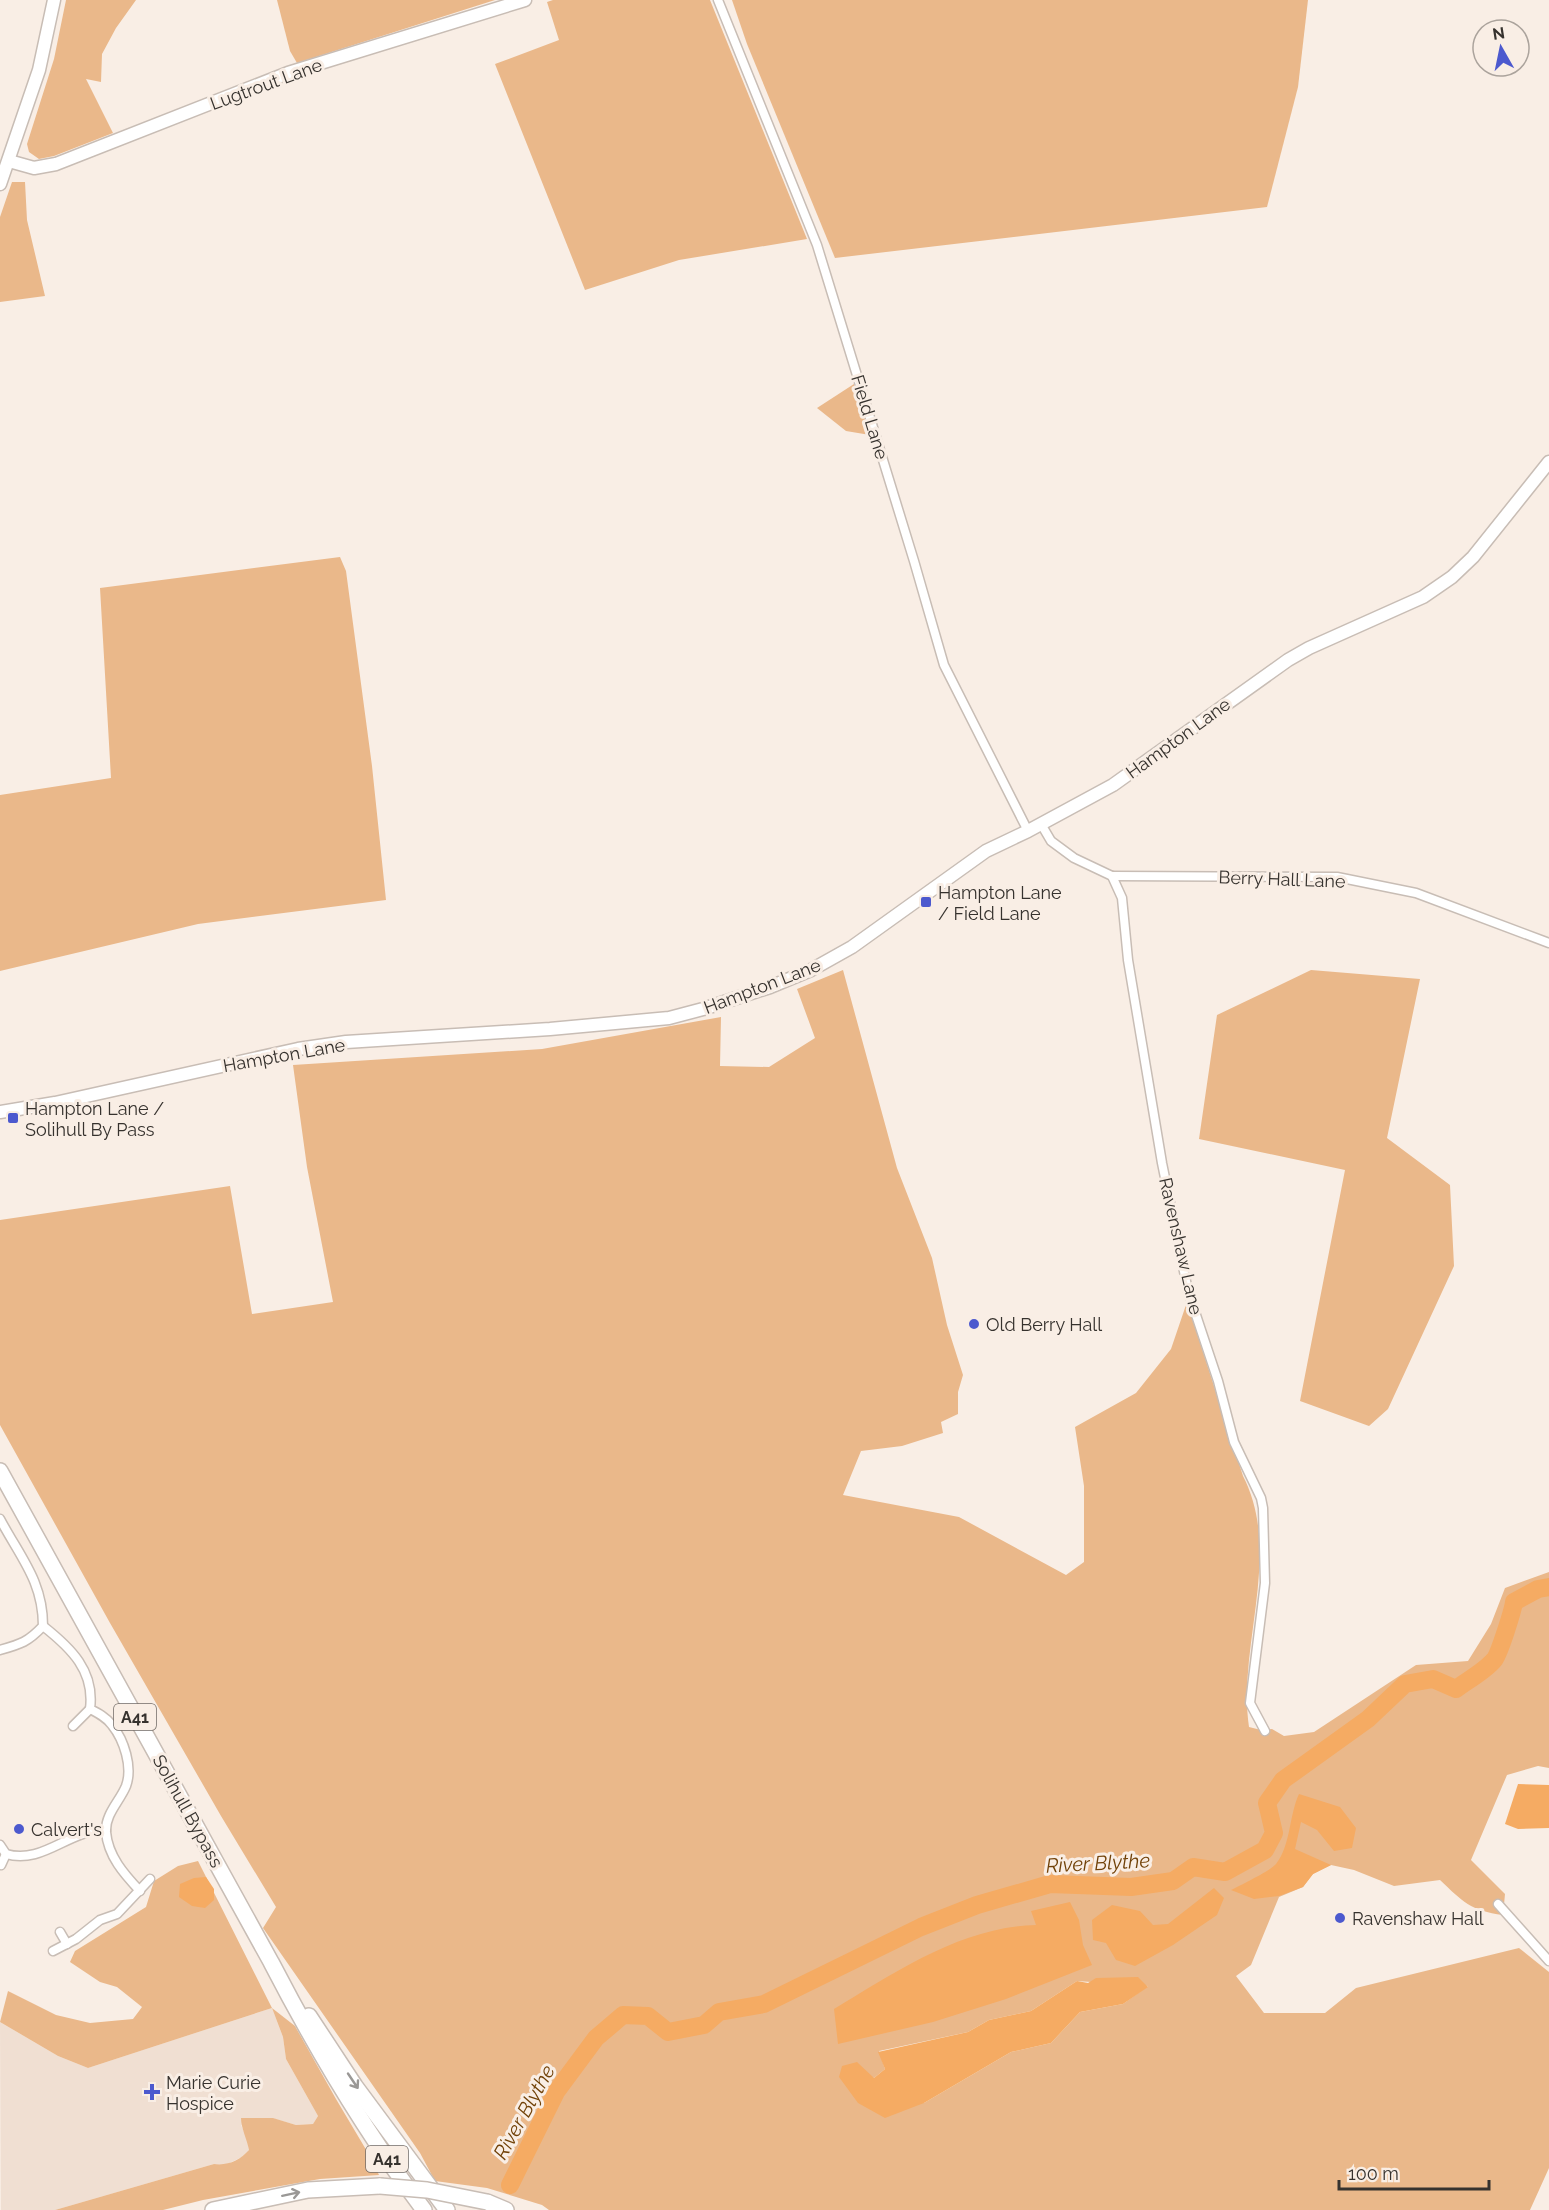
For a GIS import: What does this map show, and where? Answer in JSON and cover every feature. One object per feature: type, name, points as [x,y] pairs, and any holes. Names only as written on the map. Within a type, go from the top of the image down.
[{"type":"highway","name":"Solihull Bypass","points":[[0,1471],[271,1962],[304,2026],[352,2107],[424,2210]]},
{"type":"highway","name":"Solihull Bypass","points":[[271,1962],[356,2086],[447,2210]]},
{"type":"highway","points":[[213,2210],[308,2190],[381,2186],[427,2190],[487,2202],[506,2210]]},
{"type":"main road","points":[[0,184],[39,70],[54,0]]},
{"type":"main road","name":"Lugtrout Lane","points":[[9,161],[34,168],[56,164],[288,73],[525,0]]},
{"type":"main road","name":"Hampton Lane","points":[[0,1112],[55,1103],[316,1047],[357,1041],[669,1018],[703,1010],[811,970],[881,928],[959,868],[986,851],[1113,785],[1288,660],[1309,648],[1423,597],[1452,577],[1473,557],[1549,462]]},
{"type":"street","name":"Field Lane","points":[[718,0],[817,245],[944,665],[1028,831]]},
{"type":"street","points":[[1041,824],[1051,841],[1074,858],[1112,876]]},
{"type":"street","name":"Berry Hall Lane","points":[[1112,876],[1337,877],[1416,893],[1549,943]]},
{"type":"street","name":"Ravenshaw Lane","points":[[1112,876],[1122,898],[1133,994],[1162,1162],[1188,1291],[1218,1381],[1234,1443],[1261,1498],[1263,1508],[1265,1583],[1250,1703],[1265,1731]]},
{"type":"street","points":[[0,1519],[40,1592],[43,1611],[43,1626],[23,1644],[0,1650]]},
{"type":"street","points":[[43,1626],[67,1645],[87,1675],[92,1695],[90,1709],[73,1726]]},
{"type":"street","points":[[90,1709],[103,1715],[112,1725],[124,1746],[127,1784],[113,1807],[106,1830],[116,1863],[140,1891]]},
{"type":"street","points":[[0,1845],[6,1854],[16,1857],[32,1856],[65,1843],[80,1834],[106,1830]]},
{"type":"street","points":[[1,1865],[6,1854]]},
{"type":"street","points":[[53,1951],[100,1920],[117,1914],[150,1879]]},
{"type":"street","points":[[1498,1905],[1549,1960]]},
{"type":"street","points":[[60,1932],[66,1944]]},
{"type":"shaded area","points":[[66,0],[136,0],[116,28],[102,54],[101,82],[86,79],[113,133],[54,156],[39,159],[29,152],[27,144],[54,59]]},
{"type":"shaded area","points":[[277,0],[495,0],[297,63],[290,51]]},
{"type":"shaded area","points":[[553,0],[710,0],[807,239],[679,260],[585,290],[495,64],[559,40],[547,2]]},
{"type":"shaded area","points":[[732,0],[1308,0],[1298,87],[1267,207],[835,258],[747,44]]},
{"type":"shaded area","points":[[12,182],[25,182],[27,220],[45,296],[0,302],[0,217]]},
{"type":"shaded area","points":[[854,384],[870,435],[846,431],[817,408]]},
{"type":"shaded area","points":[[340,557],[346,571],[372,766],[386,900],[198,924],[0,971],[0,795],[111,778],[100,588]]},
{"type":"shaded area","points":[[843,970],[897,1168],[932,1258],[947,1325],[963,1375],[958,1392],[958,1414],[941,1422],[943,1433],[902,1446],[861,1451],[843,1495],[959,1517],[1066,1575],[1084,1562],[1084,1486],[1075,1427],[1136,1393],[1171,1349],[1187,1302],[1254,1506],[1259,1537],[1259,1568],[1247,1696],[1249,1727],[1261,1730],[1272,1729],[1284,1736],[1314,1732],[1416,1665],[1468,1661],[1491,1624],[1505,1588],[1549,1572],[1549,1768],[1538,1766],[1507,1775],[1471,1860],[1505,1894],[1503,1915],[1475,1908],[1440,1880],[1394,1886],[1354,1870],[1331,1865],[1313,1874],[1303,1887],[1279,1897],[1251,1965],[1236,1976],[1264,2013],[1325,2013],[1356,1988],[1519,1948],[1549,1972],[1549,2168],[1530,2210],[549,2210],[542,2205],[487,2188],[435,2181],[420,2153],[263,1928],[276,1907],[110,1623],[0,1425],[0,1220],[230,1186],[252,1314],[333,1302],[307,1167],[293,1065],[542,1049],[721,1017],[720,1066],[769,1067],[815,1038],[797,989]],"holes":[[[1077,1981],[1148,1986],[1123,2004],[1080,2012],[1051,2043],[1011,2052],[924,2103],[843,2066],[874,2078],[885,2069],[879,2051],[968,2032],[989,2020],[1031,2011]]]},
{"type":"shaded area","points":[[1311,970],[1420,979],[1387,1138],[1450,1185],[1454,1266],[1388,1409],[1369,1426],[1300,1401],[1345,1170],[1199,1139],[1217,1015]]},
{"type":"shaded area","points":[[1518,1784],[1549,1785],[1549,1828],[1518,1829],[1505,1824]]},
{"type":"shaded area","points":[[1299,1794],[1340,1807],[1356,1828],[1352,1848],[1334,1851],[1317,1830],[1301,1822],[1295,1849],[1331,1865],[1313,1874],[1303,1887],[1279,1896],[1254,1899],[1231,1890],[1276,1864],[1285,1848]]},
{"type":"shaded area","points":[[198,1861],[272,2008],[88,2068],[58,2056],[0,2022],[8,1991],[56,2015],[90,2023],[133,2019],[142,2007],[117,1987],[100,1982],[70,1962],[75,1951],[146,1907],[154,1881],[178,1866]]},
{"type":"shaded area","points":[[206,1877],[214,1889],[214,1900],[205,1908],[192,1906],[179,1897],[180,1884],[194,1878]]},
{"type":"shaded area","points":[[1214,1888],[1224,1898],[1217,1915],[1173,1945],[1135,1966],[1116,1960],[1106,1943],[1093,1940],[1092,1920],[1112,1905],[1140,1911],[1153,1925],[1168,1924]]},
{"type":"shaded area","points":[[1070,1902],[1079,1920],[1083,1945],[1092,1965],[1006,1999],[933,2022],[838,2044],[834,2009],[930,1954],[982,1934],[1036,1925],[1031,1911]]},
{"type":"shaded area","points":[[1138,1977],[1148,1987],[1123,2004],[1080,2012],[1051,2043],[1011,2052],[924,2103],[885,2118],[858,2103],[839,2077],[842,2066],[857,2062],[874,2078],[885,2069],[878,2052],[968,2032],[989,2020],[1031,2011],[1077,1981],[1088,1983],[1096,1978]]},
{"type":"shaded area","name":"Marie Curie Hospice","points":[[272,2008],[283,2037],[286,2059],[318,2116],[313,2124],[296,2125],[272,2118],[241,2125],[249,2150],[242,2157],[223,2166],[214,2164],[55,2210],[1,2210],[0,2022],[58,2056],[88,2068]]},
{"type":"shaded area","points":[[272,2008],[295,2026],[379,2175],[320,2179],[203,2200],[163,2210],[55,2210],[214,2164],[233,2162],[249,2150],[241,2118],[273,2118],[296,2125],[313,2124],[318,2116],[286,2059],[283,2037]]},
{"type":"waterway","name":"River Blythe","points":[[510,2185],[556,2092],[596,2038],[623,2015],[648,2016],[668,2032],[704,2025],[719,2012],[764,2004],[921,1927],[977,1905],[1050,1884],[1131,1887],[1173,1881],[1193,1867],[1225,1872],[1265,1850],[1274,1833],[1267,1803],[1283,1780],[1368,1719],[1405,1684],[1433,1679],[1456,1689],[1481,1672],[1496,1656],[1506,1632],[1514,1602],[1538,1589],[1549,1587]]},
{"type":"place","name":"Hampton Lane / Field Lane","points":[[926,902]]},
{"type":"place","name":"Hampton Lane / Solihull By Pass","points":[[13,1118]]},
{"type":"place","name":"Old Berry Hall","points":[[974,1324]]},
{"type":"place","name":"Calvert's","points":[[19,1829]]},
{"type":"place","name":"Ravenshaw Hall","points":[[1340,1918]]},
{"type":"place","name":"Marie Curie Hospice","points":[[152,2092]]}]
